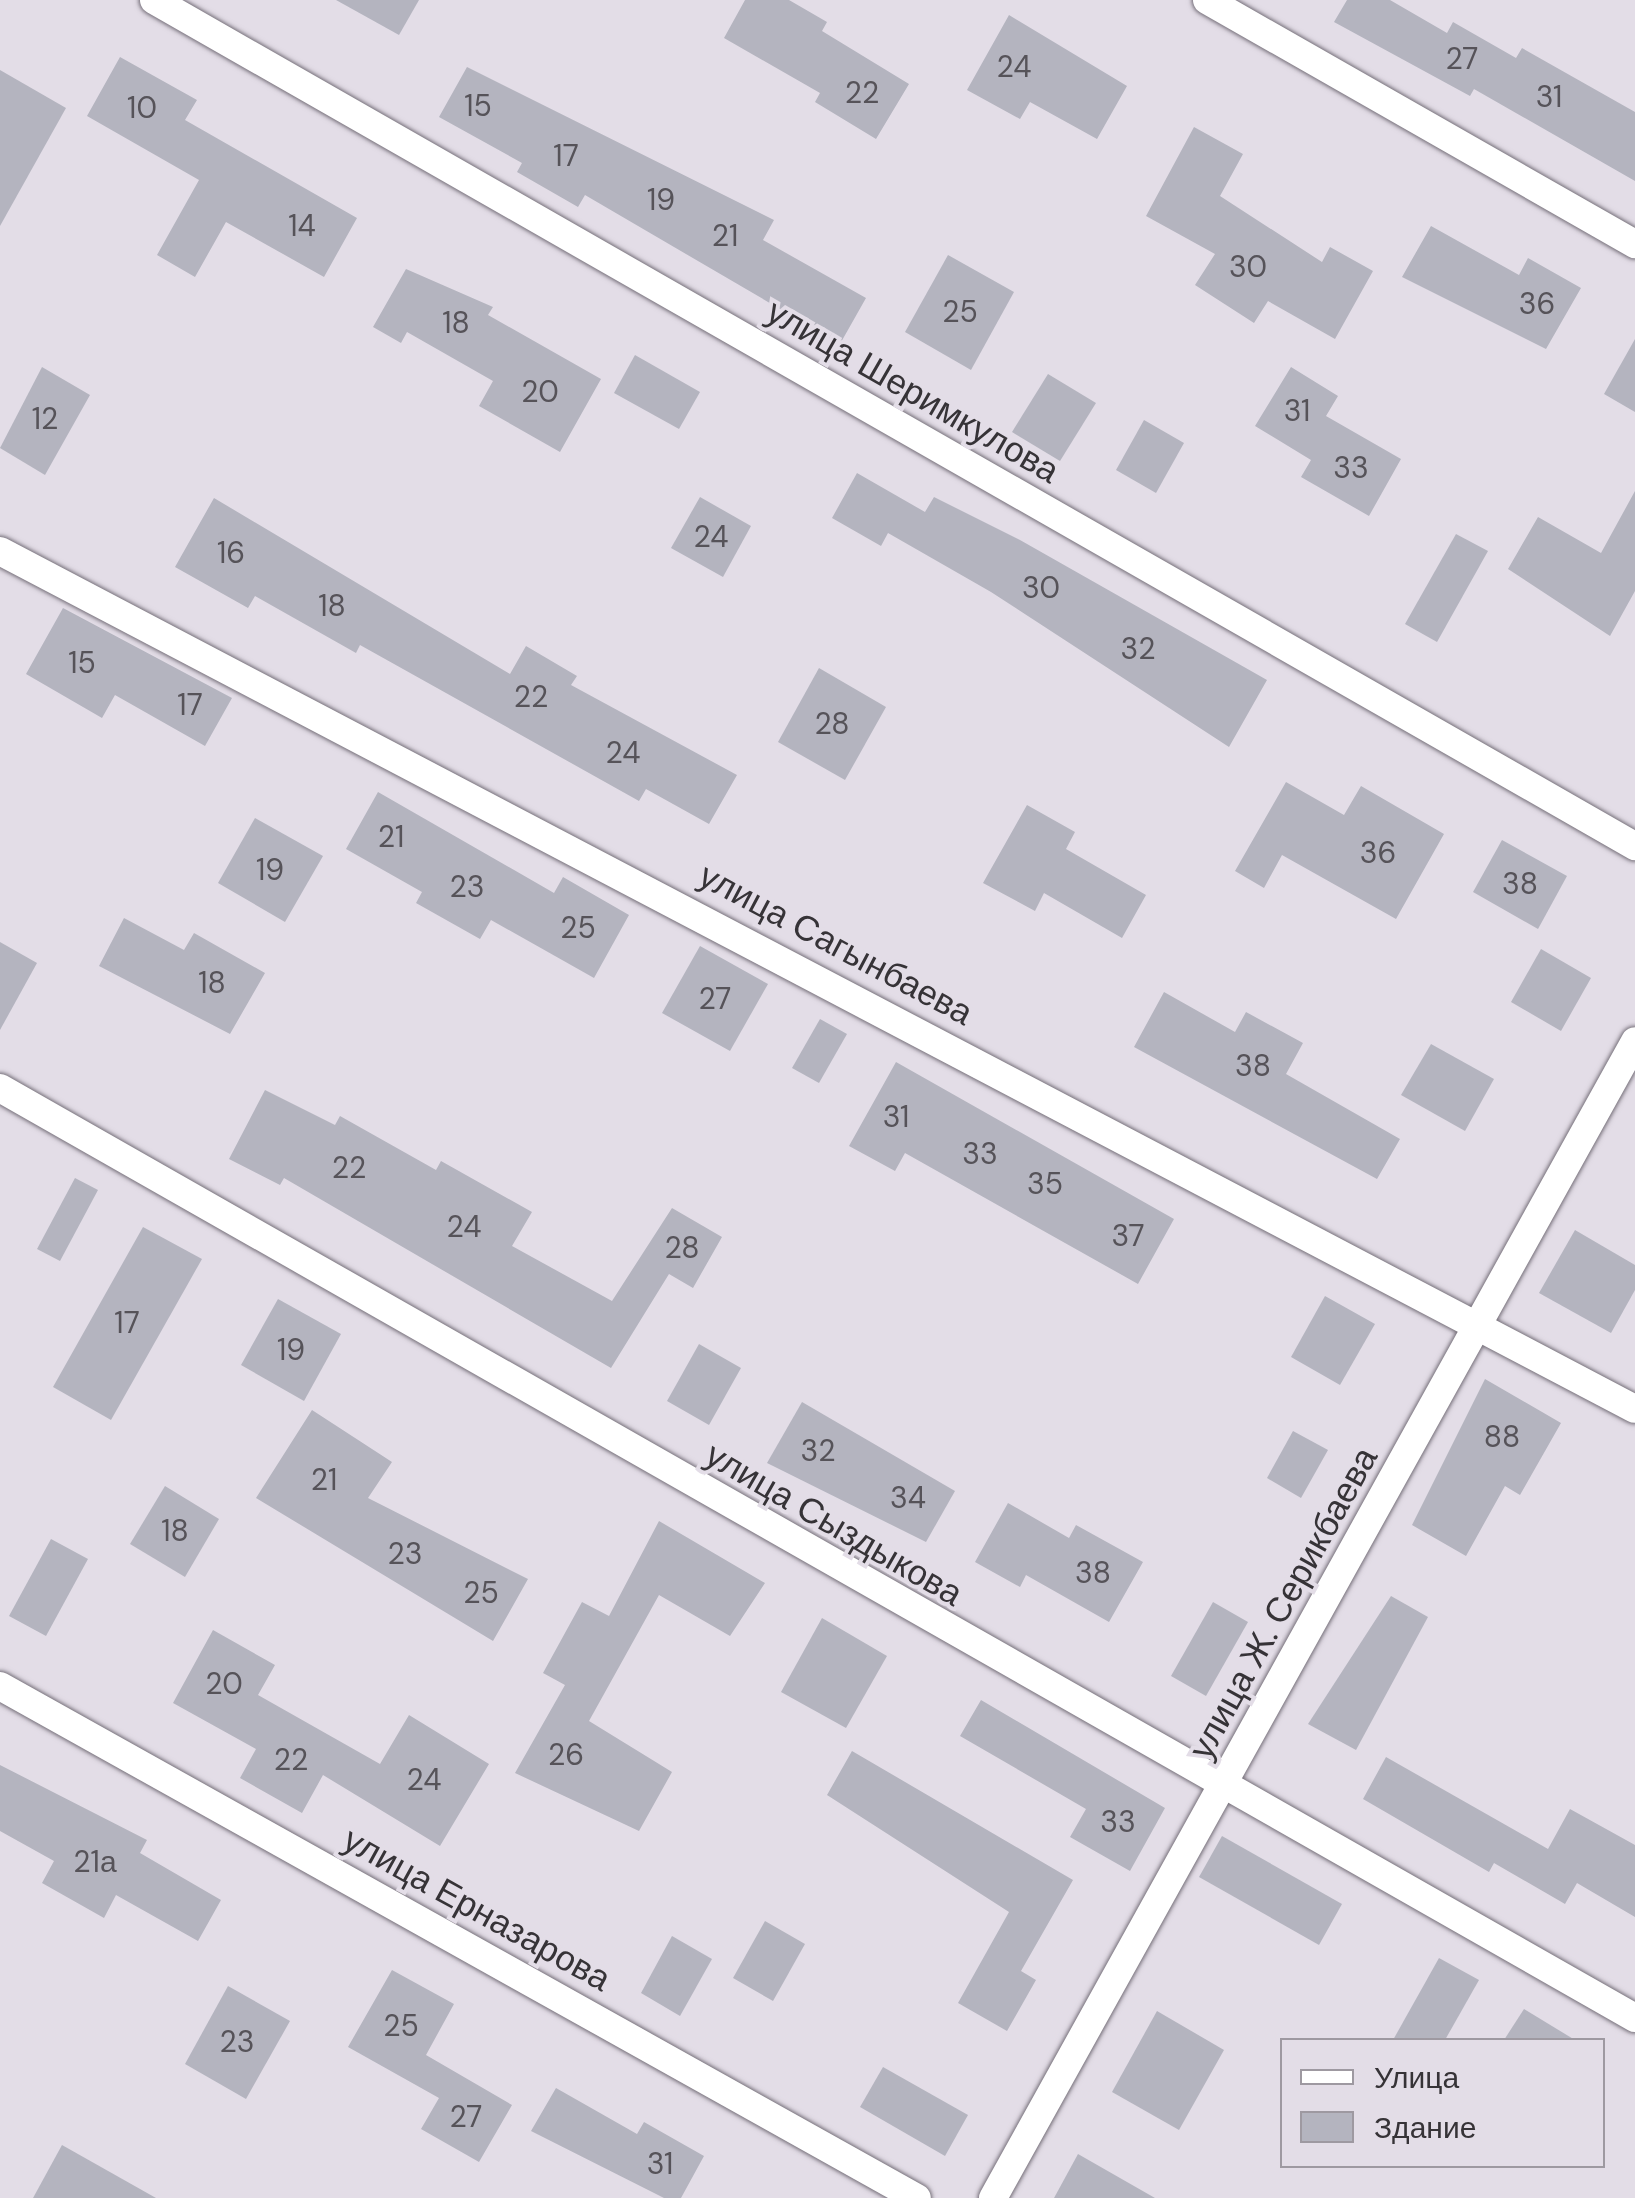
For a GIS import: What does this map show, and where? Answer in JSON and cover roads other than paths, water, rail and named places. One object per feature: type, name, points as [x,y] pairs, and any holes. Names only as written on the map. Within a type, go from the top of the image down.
[{"type":"street","name":"улица Шеримкулова","points":[[154,0],[1635,846]]},
{"type":"street","points":[[1207,0],[1635,244]]},
{"type":"street","name":"улица Сагынбаева","points":[[0,551],[1480,1322],[1635,1409]]},
{"type":"street","name":"улица Ж. Серикбаева","points":[[993,2198],[1223,1790],[1635,1041]]},
{"type":"street","name":"улица Сыздыкова","points":[[0,1088],[1223,1790],[1635,2018]]},
{"type":"street","name":"улица Ерназарова","points":[[0,1686],[917,2198]]}]
